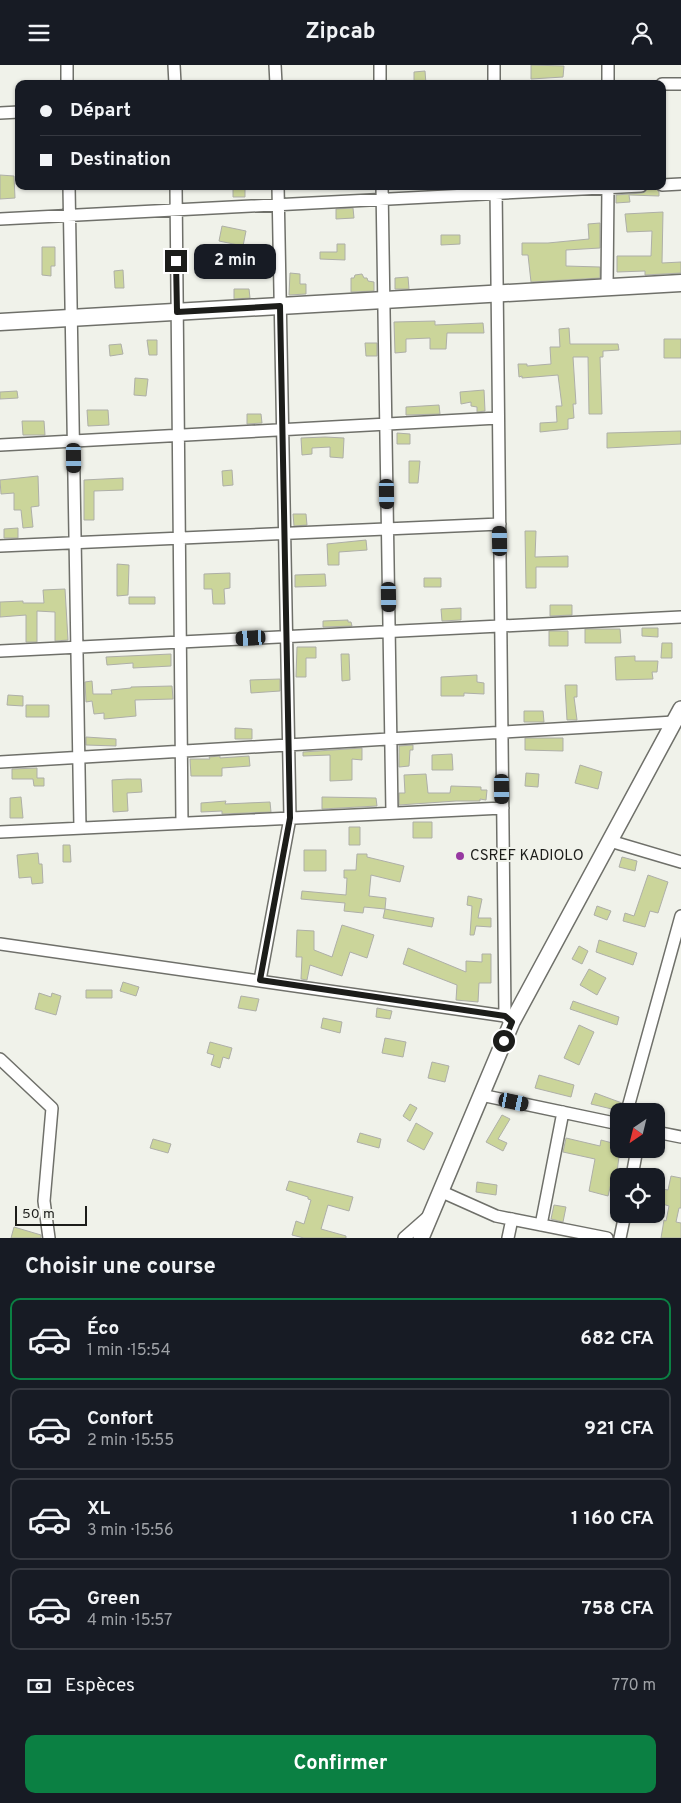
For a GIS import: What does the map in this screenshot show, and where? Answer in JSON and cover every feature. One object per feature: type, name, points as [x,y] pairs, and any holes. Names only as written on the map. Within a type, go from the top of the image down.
[{"type":"main road","points":[[0,322],[681,283]]},
{"type":"street","points":[[67,65],[67,80]]},
{"type":"street","points":[[174,65],[175,80]]},
{"type":"street","points":[[275,65],[276,80]]},
{"type":"street","points":[[380,65],[380,80]]},
{"type":"street","points":[[494,65],[494,80]]},
{"type":"street","points":[[608,65],[608,80]]},
{"type":"street","points":[[666,84],[681,84]]},
{"type":"street","points":[[0,113],[15,112]]},
{"type":"street","points":[[666,185],[681,184]]},
{"type":"street","points":[[69,190],[80,828]]},
{"type":"street","points":[[176,190],[182,823]]},
{"type":"street","points":[[260,980],[290,818],[278,190]]},
{"type":"street","points":[[382,190],[392,813]]},
{"type":"street","points":[[0,219],[382,199],[496,190],[503,808],[508,1019]]},
{"type":"street","points":[[608,190],[608,287]]},
{"type":"street","points":[[0,445],[498,418]]},
{"type":"street","points":[[0,547],[500,524]]},
{"type":"street","points":[[0,651],[681,617]]},
{"type":"street","points":[[0,762],[502,732],[678,715]]},
{"type":"street","points":[[421,1238],[481,1095],[508,1019],[610,841],[678,715]]},
{"type":"street","points":[[0,831],[503,808]]},
{"type":"street","points":[[610,841],[681,862]]},
{"type":"street","points":[[630,1103],[681,916]]},
{"type":"street","points":[[0,944],[260,980],[508,1019]]},
{"type":"street","points":[[0,1059],[52,1108],[44,1201],[49,1238]]},
{"type":"street","points":[[481,1095],[610,1122]]},
{"type":"street","points":[[541,1225],[563,1112]]},
{"type":"street","points":[[665,1134],[681,1137]]},
{"type":"street","points":[[440,1191],[496,1216],[607,1238]]},
{"type":"street","points":[[404,1238],[430,1215]]},
{"type":"street","points":[[508,1238],[512,1219]]},
{"type":"street","points":[[620,1238],[623,1223]]},
{"type":"building","points":[[531,65],[564,66],[563,77],[531,79]]},
{"type":"building","points":[[425,71],[426,80],[414,80],[414,72]]},
{"type":"building","points":[[0,175],[14,176],[15,198],[0,199]]},
{"type":"building","points":[[233,190],[245,190],[245,197],[233,197]]},
{"type":"building","points":[[646,190],[657,190],[659,196],[629,195],[630,202],[616,203],[616,195],[645,192]]},
{"type":"building","points":[[353,208],[354,218],[336,219],[336,209]]},
{"type":"building","points":[[663,212],[662,263],[681,262],[681,273],[645,275],[645,271],[617,272],[617,256],[651,256],[652,231],[627,232],[625,214]]},
{"type":"building","points":[[600,223],[600,248],[566,250],[566,266],[600,267],[600,278],[531,282],[528,255],[522,255],[522,243],[548,243],[589,239],[588,224]]},
{"type":"building","points":[[222,226],[246,231],[243,246],[219,241]]},
{"type":"building","points":[[441,235],[460,235],[460,244],[441,245]]},
{"type":"building","points":[[337,244],[345,244],[345,260],[320,259],[320,252],[337,252]]},
{"type":"building","points":[[42,247],[55,247],[55,266],[51,266],[51,276],[42,275]]},
{"type":"building","points":[[123,270],[124,288],[115,288],[114,271]]},
{"type":"building","points":[[290,273],[300,274],[300,284],[306,284],[306,294],[289,295]]},
{"type":"building","points":[[362,274],[368,281],[374,282],[374,291],[351,292],[351,278]]},
{"type":"building","points":[[408,277],[409,289],[395,289],[395,278]]},
{"type":"building","points":[[234,289],[249,289],[250,298],[234,299]]},
{"type":"building","points":[[435,321],[435,325],[483,323],[484,333],[447,333],[446,349],[430,349],[430,338],[406,339],[406,352],[395,353],[394,322]]},
{"type":"building","points":[[569,328],[570,344],[618,344],[619,350],[603,351],[603,357],[600,357],[602,414],[589,414],[588,357],[573,357],[576,404],[573,404],[574,418],[568,419],[568,429],[540,432],[540,423],[557,422],[556,406],[562,406],[558,375],[522,378],[522,376],[519,377],[518,364],[527,364],[527,366],[551,364],[550,347],[560,347],[559,329]]},
{"type":"building","points":[[664,339],[681,339],[681,358],[664,358]]},
{"type":"building","points":[[147,340],[157,340],[157,355],[149,355]]},
{"type":"building","points":[[365,343],[377,343],[377,356],[366,356]]},
{"type":"building","points":[[121,344],[123,354],[110,356],[109,345]]},
{"type":"building","points":[[135,378],[148,379],[146,396],[134,395]]},
{"type":"building","points":[[484,390],[485,411],[477,412],[477,407],[471,406],[471,402],[461,404],[460,392]]},
{"type":"building","points":[[17,391],[18,398],[0,399],[0,392]]},
{"type":"building","points":[[439,405],[440,414],[406,415],[406,407]]},
{"type":"building","points":[[87,410],[108,410],[109,425],[88,426]]},
{"type":"building","points":[[247,414],[261,414],[262,423],[247,424]]},
{"type":"building","points":[[22,421],[44,421],[45,435],[23,435]]},
{"type":"building","points":[[681,431],[681,444],[607,448],[607,433]]},
{"type":"building","points":[[397,433],[410,434],[410,444],[397,444]]},
{"type":"building","points":[[301,438],[344,438],[343,458],[330,457],[330,447],[312,448],[312,454],[302,455]]},
{"type":"building","points":[[409,461],[420,461],[418,483],[409,483]]},
{"type":"building","points":[[232,470],[233,485],[223,486],[222,471]]},
{"type":"building","points":[[38,476],[39,506],[31,507],[33,527],[23,528],[21,510],[14,510],[14,493],[1,494],[0,480]]},
{"type":"building","points":[[123,478],[123,490],[94,491],[94,520],[84,520],[84,480]]},
{"type":"building","points":[[293,514],[306,514],[307,525],[294,526]]},
{"type":"building","points":[[18,528],[18,538],[4,538],[4,529]]},
{"type":"building","points":[[525,531],[536,531],[535,557],[568,556],[568,567],[536,567],[536,588],[526,588]]},
{"type":"building","points":[[366,540],[367,550],[339,552],[339,565],[328,565],[327,544]]},
{"type":"building","points":[[117,564],[129,565],[128,595],[117,596]]},
{"type":"building","points":[[230,573],[230,588],[224,589],[225,604],[213,604],[212,589],[204,589],[204,574]]},
{"type":"building","points":[[325,574],[326,586],[295,587],[295,575]]},
{"type":"building","points":[[424,578],[441,578],[441,587],[424,587]]},
{"type":"building","points":[[65,589],[68,640],[55,641],[55,612],[37,611],[37,642],[26,642],[26,615],[0,617],[0,602],[23,601],[23,603],[44,603],[43,590]]},
{"type":"building","points":[[129,597],[155,597],[155,604],[129,604]]},
{"type":"building","points":[[550,605],[572,605],[572,615],[550,616]]},
{"type":"building","points":[[461,608],[461,620],[442,621],[441,609]]},
{"type":"building","points":[[348,620],[352,626],[323,627],[323,621]]},
{"type":"building","points":[[642,628],[658,628],[658,637],[642,636]]},
{"type":"building","points":[[585,629],[620,629],[621,643],[585,643]]},
{"type":"building","points":[[549,631],[568,631],[568,646],[549,646]]},
{"type":"building","points":[[662,643],[672,643],[672,658],[661,658]]},
{"type":"building","points":[[297,647],[316,647],[316,658],[306,658],[306,677],[296,677]]},
{"type":"building","points":[[171,654],[171,666],[133,668],[133,663],[107,665],[106,657]]},
{"type":"building","points":[[341,654],[349,654],[350,680],[342,681]]},
{"type":"building","points":[[635,656],[635,661],[658,661],[657,672],[652,672],[653,679],[616,680],[615,657]]},
{"type":"building","points":[[477,675],[477,682],[484,683],[484,694],[464,693],[464,696],[441,696],[441,677]]},
{"type":"building","points":[[280,679],[280,691],[251,693],[250,680]]},
{"type":"building","points":[[92,681],[93,694],[112,694],[111,690],[131,687],[172,686],[173,699],[135,700],[136,716],[104,719],[104,713],[94,714],[92,701],[86,702],[85,682]]},
{"type":"building","points":[[565,685],[577,685],[577,697],[574,697],[577,720],[567,720]]},
{"type":"building","points":[[8,695],[23,696],[23,706],[7,705]]},
{"type":"building","points":[[26,705],[49,705],[49,717],[26,717]]},
{"type":"building","points":[[524,711],[543,711],[544,722],[524,722]]},
{"type":"building","points":[[235,728],[252,729],[252,739],[235,739]]},
{"type":"building","points":[[86,737],[116,739],[116,746],[86,745]]},
{"type":"building","points":[[525,738],[563,738],[563,751],[525,750]]},
{"type":"building","points":[[413,745],[413,750],[410,750],[409,766],[399,767],[399,746]]},
{"type":"building","points":[[362,748],[362,760],[352,759],[352,780],[330,781],[330,755],[303,756],[303,752]]},
{"type":"building","points":[[452,754],[453,770],[432,770],[432,755]]},
{"type":"building","points":[[220,756],[220,758],[249,756],[250,766],[222,768],[222,776],[191,776],[190,759],[210,759],[209,757]]},
{"type":"building","points":[[580,765],[602,772],[598,789],[575,783]]},
{"type":"building","points":[[37,768],[37,778],[44,778],[44,786],[34,786],[33,779],[12,779],[12,769]]},
{"type":"building","points":[[526,773],[539,774],[538,787],[525,786]]},
{"type":"building","points":[[426,774],[428,793],[450,793],[451,786],[481,787],[481,790],[487,790],[486,800],[399,805],[399,793],[405,793],[404,775]]},
{"type":"building","points":[[141,779],[142,792],[127,793],[128,811],[113,812],[112,780]]},
{"type":"building","points":[[21,797],[23,818],[10,818],[10,798]]},
{"type":"building","points":[[322,797],[376,798],[377,806],[322,809]]},
{"type":"building","points":[[226,801],[225,804],[270,802],[271,812],[222,814],[222,811],[201,812],[201,803]]},
{"type":"building","points":[[413,822],[432,822],[432,838],[413,838]]},
{"type":"building","points":[[349,827],[360,827],[360,845],[349,845]]},
{"type":"building","points":[[63,845],[70,845],[71,862],[63,862]]},
{"type":"building","points":[[304,850],[326,850],[326,871],[304,871]]},
{"type":"building","points":[[38,853],[39,864],[42,864],[43,883],[32,884],[31,877],[19,878],[17,855]]},
{"type":"building","points":[[357,854],[367,854],[367,857],[404,866],[400,882],[371,875],[369,896],[386,898],[385,909],[364,907],[363,913],[344,911],[345,903],[301,899],[302,891],[346,895],[347,878],[344,878],[344,870],[356,870]]},
{"type":"building","points":[[622,857],[637,861],[635,871],[619,867]]},
{"type":"building","points":[[648,875],[668,882],[658,913],[650,911],[645,927],[623,921],[625,913],[634,916]]},
{"type":"building","points":[[468,896],[482,899],[478,918],[491,918],[491,927],[476,926],[474,935],[470,935],[472,906],[467,905]]},
{"type":"building","points":[[597,906],[611,911],[607,920],[594,915]]},
{"type":"building","points":[[385,909],[434,918],[432,927],[383,918]]},
{"type":"building","points":[[342,925],[374,935],[367,958],[350,952],[342,976],[310,965],[307,980],[301,979],[302,957],[296,957],[297,930],[314,931],[314,950],[332,957]]},
{"type":"building","points":[[599,940],[637,953],[633,965],[596,952]]},
{"type":"building","points":[[579,946],[588,951],[582,964],[572,959]]},
{"type":"building","points":[[408,948],[466,972],[466,961],[482,962],[482,954],[491,954],[491,983],[479,983],[478,1002],[456,1000],[457,985],[403,964]]},
{"type":"building","points":[[589,969],[606,978],[597,995],[580,985]]},
{"type":"building","points":[[123,982],[139,987],[136,996],[120,991]]},
{"type":"building","points":[[86,990],[112,990],[112,998],[86,998]]},
{"type":"building","points":[[39,993],[51,997],[52,993],[61,996],[56,1015],[35,1009]]},
{"type":"building","points":[[241,996],[259,999],[256,1011],[238,1008]]},
{"type":"building","points":[[573,1001],[619,1017],[617,1025],[570,1009]]},
{"type":"building","points":[[377,1008],[392,1011],[390,1019],[376,1017]]},
{"type":"building","points":[[323,1018],[342,1022],[340,1033],[321,1028]]},
{"type":"building","points":[[579,1025],[594,1032],[579,1065],[564,1058]]},
{"type":"building","points":[[385,1038],[406,1042],[403,1057],[382,1053]]},
{"type":"building","points":[[210,1042],[232,1048],[229,1059],[223,1057],[220,1068],[211,1065],[214,1055],[207,1053]]},
{"type":"building","points":[[432,1062],[449,1066],[445,1082],[428,1078]]},
{"type":"building","points":[[539,1075],[574,1085],[571,1097],[535,1088]]},
{"type":"building","points":[[595,1093],[622,1103],[610,1103],[610,1109],[591,1104]]},
{"type":"building","points":[[410,1104],[417,1108],[410,1121],[403,1116]]},
{"type":"building","points":[[502,1115],[510,1119],[498,1139],[507,1143],[503,1151],[486,1142]]},
{"type":"building","points":[[416,1123],[433,1133],[424,1150],[407,1141]]},
{"type":"building","points":[[360,1133],[381,1139],[379,1148],[357,1142]]},
{"type":"building","points":[[566,1138],[600,1146],[601,1140],[610,1142],[610,1158],[619,1158],[618,1168],[610,1168],[608,1196],[589,1191],[595,1159],[563,1152]]},
{"type":"building","points":[[153,1139],[171,1144],[168,1153],[150,1148]]},
{"type":"building","points":[[671,1176],[681,1178],[681,1208],[679,1208],[676,1222],[681,1223],[681,1238],[661,1238],[669,1206],[665,1205],[665,1190],[668,1190]]},
{"type":"building","points":[[289,1181],[353,1197],[349,1211],[328,1205],[321,1229],[346,1236],[346,1238],[304,1238],[292,1235],[296,1221],[304,1224],[311,1200],[308,1197],[286,1190]]},
{"type":"building","points":[[477,1182],[497,1185],[496,1195],[476,1192]]},
{"type":"building","points":[[554,1205],[566,1207],[563,1222],[551,1219]]},
{"type":"building","points":[[14,1227],[41,1235],[41,1238],[11,1238]]},
{"type":"place","name":"CSREF KADIOLO","points":[[460,856]]},
{"type":"route","points":[[176,261],[177,312],[280,306],[290,818],[260,980],[505,1016],[512,1022],[504,1041]]}]
